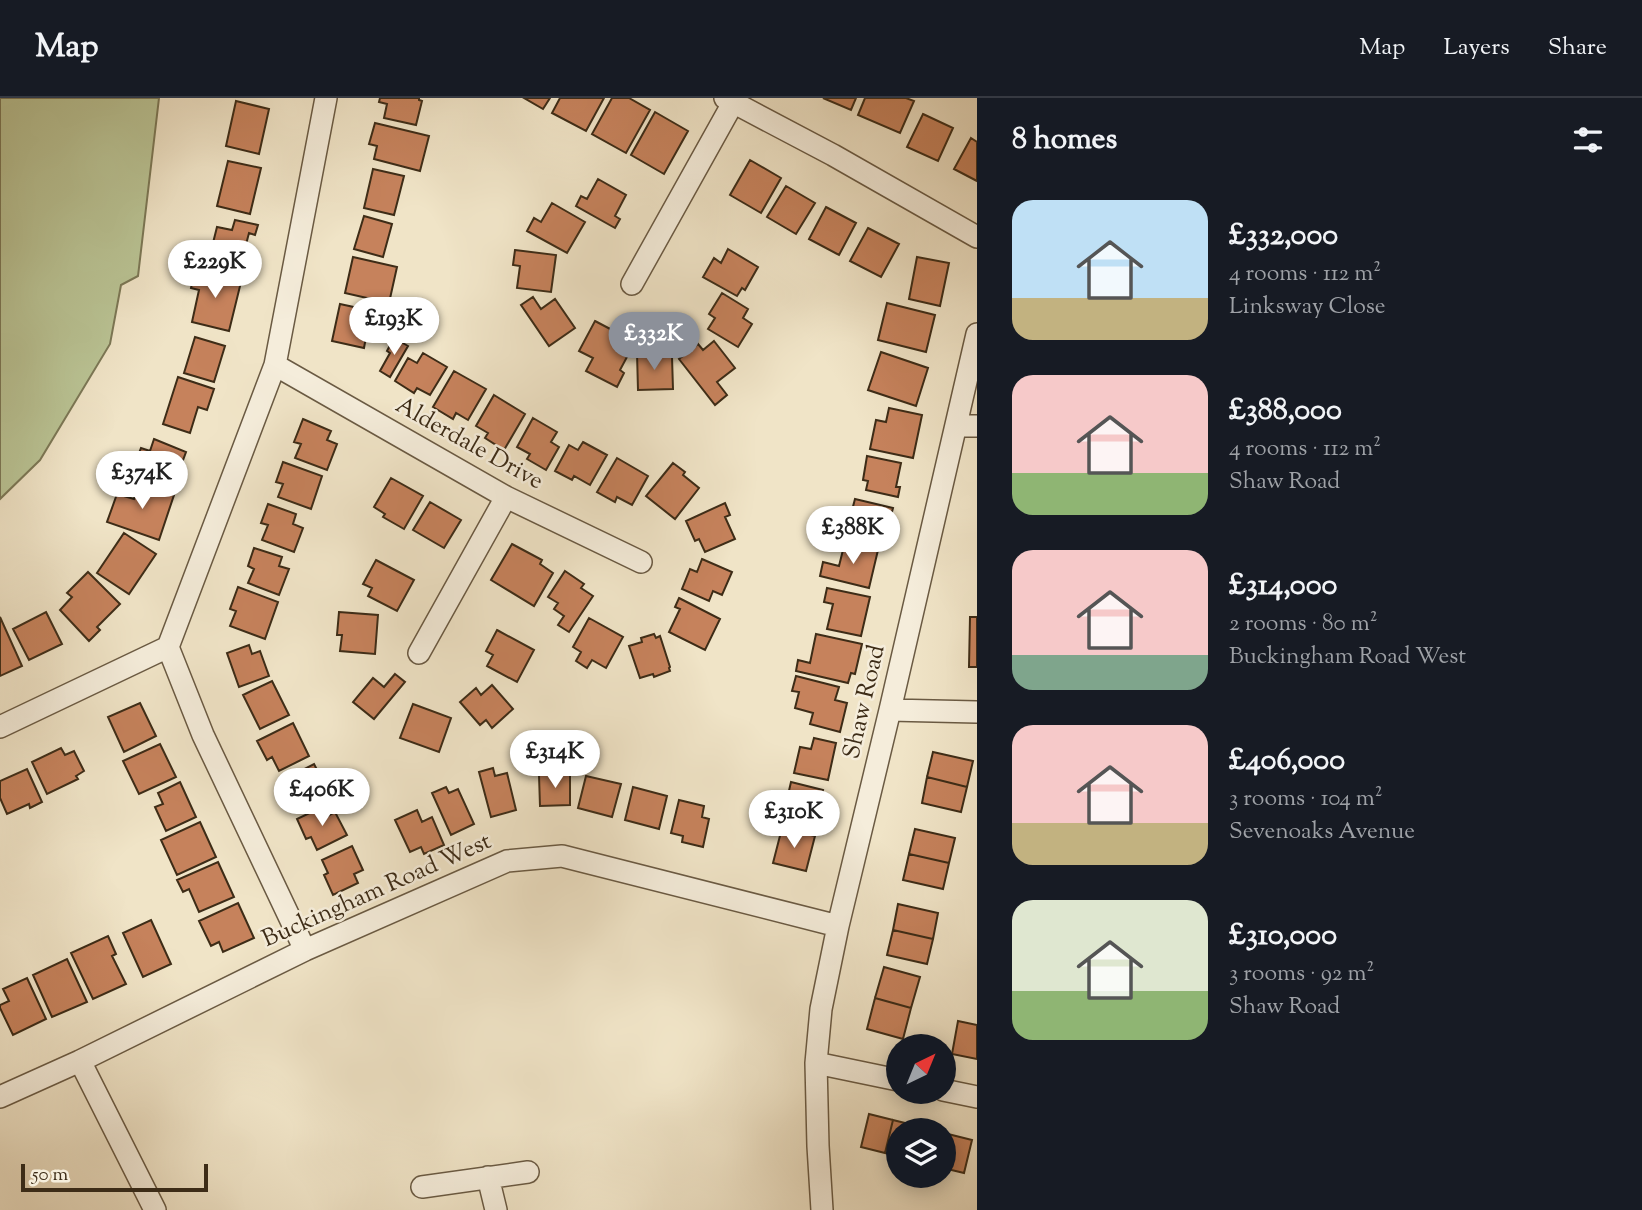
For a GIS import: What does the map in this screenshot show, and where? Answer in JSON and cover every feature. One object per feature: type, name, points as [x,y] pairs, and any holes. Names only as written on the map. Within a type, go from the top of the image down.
[{"type":"street","points":[[305,950],[203,735],[167,647],[275,365],[327,98]]},
{"type":"street","points":[[632,284],[729,100],[976,236]]},
{"type":"street","name":"Shaw Road","points":[[822,1210],[816,1063],[821,1009],[890,710],[966,426],[977,334]]},
{"type":"street","name":"Alderdale Drive","points":[[275,365],[506,497],[641,562]]},
{"type":"street","points":[[419,653],[506,497]]},
{"type":"street","points":[[0,727],[167,647]]},
{"type":"street","points":[[890,710],[977,712]]},
{"type":"street","name":"Buckingham Road West","points":[[0,1097],[80,1061],[305,950],[507,861],[562,856],[838,926]]},
{"type":"street","points":[[80,1061],[155,1210]]},
{"type":"street","points":[[816,1063],[886,1078]]},
{"type":"street","points":[[956,1093],[977,1097]]},
{"type":"street","points":[[422,1187],[528,1172]]},
{"type":"street","points":[[488,1177],[496,1210]]},
{"type":"green space","points":[[0,98],[159,98],[138,276],[121,285],[110,344],[40,460],[0,499]]},
{"type":"building","points":[[380,98],[419,98],[422,101],[416,125],[384,118],[387,104],[379,102]]},
{"type":"building","points":[[524,98],[550,98],[543,109]]},
{"type":"building","points":[[560,98],[604,98],[586,131],[552,113]]},
{"type":"building","points":[[612,98],[629,98],[650,110],[626,153],[592,134]]},
{"type":"building","points":[[823,98],[856,98],[851,110]]},
{"type":"building","points":[[865,98],[906,98],[914,101],[900,133],[858,115]]},
{"type":"building","points":[[236,101],[269,109],[259,154],[226,146]]},
{"type":"building","points":[[655,112],[688,131],[664,174],[631,155]]},
{"type":"building","points":[[923,114],[953,128],[938,161],[907,147]]},
{"type":"building","points":[[375,123],[429,136],[420,171],[374,159],[377,146],[369,144]]},
{"type":"building","points":[[971,138],[977,142],[977,181],[954,169]]},
{"type":"building","points":[[750,160],[781,178],[761,213],[730,195]]},
{"type":"building","points":[[228,161],[261,168],[250,214],[217,206]]},
{"type":"building","points":[[373,169],[404,176],[394,215],[364,208]]},
{"type":"building","points":[[598,179],[626,195],[615,216],[620,219],[615,228],[576,206],[581,196],[587,199]]},
{"type":"building","points":[[786,186],[815,203],[796,234],[767,217]]},
{"type":"building","points":[[552,203],[585,222],[567,253],[527,231],[534,218],[541,222]]},
{"type":"building","points":[[826,207],[856,223],[839,255],[809,239]]},
{"type":"building","points":[[364,216],[392,224],[383,257],[354,249]]},
{"type":"building","points":[[235,220],[258,225],[255,235],[249,233],[239,271],[208,263],[217,227],[232,230]]},
{"type":"building","points":[[868,228],[899,244],[881,277],[850,261]]},
{"type":"building","points":[[728,249],[758,267],[745,290],[742,288],[737,296],[703,277],[714,258],[721,263]]},
{"type":"building","points":[[515,250],[556,255],[551,292],[517,288],[520,266],[513,265]]},
{"type":"building","points":[[353,257],[397,267],[389,303],[345,293]]},
{"type":"building","points":[[917,257],[949,263],[940,306],[909,299]]},
{"type":"building","points":[[195,270],[241,282],[229,331],[192,322],[199,290],[191,288]]},
{"type":"building","points":[[722,293],[748,309],[743,318],[752,324],[738,347],[708,329],[715,318],[709,314]]},
{"type":"building","points":[[533,297],[541,309],[555,299],[575,328],[549,346],[521,305]]},
{"type":"building","points":[[887,303],[935,315],[926,352],[878,340]]},
{"type":"building","points":[[340,304],[386,314],[382,328],[368,326],[364,348],[332,341]]},
{"type":"building","points":[[595,321],[635,342],[620,370],[624,373],[617,387],[586,371],[593,358],[579,351]]},
{"type":"building","points":[[195,337],[225,346],[214,382],[184,373]]},
{"type":"building","points":[[394,338],[408,346],[390,377],[380,371],[390,353],[387,351]]},
{"type":"building","points":[[714,341],[735,368],[717,382],[727,395],[715,405],[679,359],[698,344],[703,350]]},
{"type":"building","points":[[657,352],[657,357],[672,357],[673,389],[638,390],[637,353]]},
{"type":"building","points":[[881,352],[928,368],[916,406],[868,390]]},
{"type":"building","points":[[423,353],[447,367],[430,395],[417,388],[414,393],[395,381],[408,358],[417,363]]},
{"type":"building","points":[[454,371],[486,389],[468,420],[456,413],[453,419],[433,407]]},
{"type":"building","points":[[178,377],[214,389],[207,410],[198,407],[190,433],[163,424]]},
{"type":"building","points":[[494,395],[525,414],[504,450],[485,438],[488,433],[476,426]]},
{"type":"building","points":[[889,408],[922,415],[913,458],[870,449],[876,420],[886,422]]},
{"type":"building","points":[[533,418],[557,432],[551,442],[559,447],[546,470],[527,459],[530,454],[517,447]]},
{"type":"building","points":[[303,419],[331,431],[327,440],[337,444],[327,470],[295,458],[301,444],[294,442]]},
{"type":"building","points":[[154,439],[186,452],[173,487],[132,471],[141,448],[150,451]]},
{"type":"building","points":[[583,442],[607,455],[590,485],[574,476],[572,480],[555,471],[569,445],[578,450]]},
{"type":"building","points":[[867,456],[901,463],[896,487],[900,487],[898,497],[866,490],[868,481],[863,480]]},
{"type":"building","points":[[617,458],[648,476],[632,505],[617,497],[615,502],[597,492]]},
{"type":"building","points":[[283,462],[322,476],[311,509],[278,497],[283,484],[276,482]]},
{"type":"building","points":[[673,463],[699,488],[675,519],[646,496]]},
{"type":"building","points":[[391,478],[423,496],[404,529],[383,517],[385,514],[374,507]]},
{"type":"building","points":[[140,482],[174,495],[159,540],[107,522],[117,494],[134,499]]},
{"type":"building","points":[[855,499],[893,508],[888,527],[883,526],[879,541],[846,533]]},
{"type":"building","points":[[430,502],[461,520],[444,548],[413,530]]},
{"type":"building","points":[[725,503],[730,515],[725,517],[735,539],[705,552],[699,539],[695,541],[686,521]]},
{"type":"building","points":[[268,504],[296,514],[293,524],[303,528],[294,552],[262,540],[268,525],[261,523]]},
{"type":"building","points":[[124,533],[156,554],[129,594],[97,573]]},
{"type":"building","points":[[845,542],[878,550],[869,588],[820,576],[823,562],[839,566]]},
{"type":"building","points":[[512,544],[542,560],[540,564],[553,573],[534,606],[491,580]]},
{"type":"building","points":[[254,548],[282,557],[279,566],[289,569],[279,595],[248,583],[254,569],[248,566]]},
{"type":"building","points":[[702,559],[732,572],[722,595],[713,591],[709,601],[682,589],[690,569],[697,572]]},
{"type":"building","points":[[376,560],[414,580],[397,611],[368,596],[372,588],[363,584]]},
{"type":"building","points":[[565,571],[584,584],[581,588],[593,596],[569,632],[558,625],[564,616],[554,609],[558,603],[548,597]]},
{"type":"building","points":[[88,572],[120,604],[97,627],[100,630],[89,641],[60,610],[72,597],[67,593]]},
{"type":"building","points":[[238,587],[278,602],[265,639],[230,626],[236,611],[230,609]]},
{"type":"building","points":[[827,588],[870,597],[861,636],[827,629],[833,604],[824,602]]},
{"type":"building","points":[[679,598],[720,619],[705,650],[669,632],[680,609],[675,607]]},
{"type":"building","points":[[46,612],[62,644],[29,660],[13,629]]},
{"type":"building","points":[[339,612],[378,615],[375,654],[340,651],[342,635],[337,635]]},
{"type":"building","points":[[0,617],[22,666],[0,676]]},
{"type":"building","points":[[970,617],[977,617],[977,667],[969,667]]},
{"type":"building","points":[[589,618],[623,637],[606,668],[592,660],[587,668],[576,661],[581,652],[573,647]]},
{"type":"building","points":[[497,630],[534,650],[517,682],[487,666],[493,655],[486,651]]},
{"type":"building","points":[[654,634],[656,638],[660,636],[670,671],[654,677],[653,674],[640,678],[629,646]]},
{"type":"building","points":[[816,634],[862,644],[855,674],[851,673],[848,683],[796,671],[798,660],[810,663]]},
{"type":"building","points":[[249,645],[252,654],[260,651],[269,676],[239,687],[227,653]]},
{"type":"building","points":[[395,674],[405,682],[374,719],[353,702],[373,678],[384,687]]},
{"type":"building","points":[[796,676],[839,687],[835,700],[847,703],[840,732],[810,724],[813,713],[795,708],[799,692],[792,691]]},
{"type":"building","points":[[272,681],[289,715],[260,729],[243,695]]},
{"type":"building","points":[[492,685],[513,709],[492,728],[486,720],[480,725],[460,702],[476,688],[481,695]]},
{"type":"building","points":[[140,703],[156,736],[124,752],[108,717]]},
{"type":"building","points":[[413,704],[451,718],[439,752],[400,738]]},
{"type":"building","points":[[293,723],[309,756],[279,771],[272,757],[267,760],[257,741]]},
{"type":"building","points":[[814,738],[836,743],[828,780],[794,773],[800,747],[811,749]]},
{"type":"building","points":[[160,744],[176,777],[139,794],[123,761]]},
{"type":"building","points":[[61,748],[65,755],[74,751],[84,771],[76,776],[78,779],[47,794],[32,762]]},
{"type":"building","points":[[933,752],[973,761],[967,787],[927,777]]},
{"type":"building","points":[[314,764],[331,797],[300,812],[293,798],[289,801],[279,782]]},
{"type":"building","points":[[493,768],[495,776],[507,773],[516,810],[491,817],[479,772]]},
{"type":"building","points":[[27,769],[42,802],[30,808],[29,804],[7,814],[0,798],[0,781]]},
{"type":"building","points":[[570,774],[570,805],[540,806],[539,775]]},
{"type":"building","points":[[586,776],[621,784],[612,817],[578,808]]},
{"type":"building","points":[[927,777],[967,787],[961,812],[922,803]]},
{"type":"building","points":[[180,782],[196,817],[166,831],[155,807],[163,804],[158,793]]},
{"type":"building","points":[[791,782],[823,790],[817,813],[824,815],[820,829],[766,816],[769,804],[785,808]]},
{"type":"building","points":[[446,787],[449,793],[458,789],[474,824],[451,835],[432,793]]},
{"type":"building","points":[[633,787],[667,796],[659,829],[625,820]]},
{"type":"building","points":[[679,800],[704,806],[702,817],[709,819],[703,847],[682,842],[683,836],[671,833]]},
{"type":"building","points":[[322,807],[326,817],[335,812],[347,835],[317,850],[311,837],[306,839],[297,819]]},
{"type":"building","points":[[417,810],[422,822],[432,817],[444,845],[424,854],[421,847],[410,852],[395,820]]},
{"type":"building","points":[[200,822],[216,857],[177,875],[161,840]]},
{"type":"building","points":[[782,828],[815,836],[806,871],[773,863]]},
{"type":"building","points":[[915,829],[955,838],[949,863],[909,854]]},
{"type":"building","points":[[352,846],[363,870],[354,874],[358,883],[333,895],[324,875],[328,873],[322,860]]},
{"type":"building","points":[[909,854],[949,863],[943,889],[903,880]]},
{"type":"building","points":[[218,862],[234,897],[199,912],[189,889],[183,892],[177,880]]},
{"type":"building","points":[[238,903],[254,938],[223,952],[219,942],[211,946],[199,921]]},
{"type":"building","points":[[898,904],[938,913],[933,939],[893,930]]},
{"type":"building","points":[[151,920],[171,964],[143,977],[123,933]]},
{"type":"building","points":[[893,930],[933,939],[927,964],[887,955]]},
{"type":"building","points":[[108,936],[116,954],[112,956],[126,984],[93,999],[71,953]]},
{"type":"building","points":[[67,959],[87,1002],[52,1017],[33,975]]},
{"type":"building","points":[[884,967],[920,977],[911,1008],[875,998]]},
{"type":"building","points":[[27,978],[46,1019],[13,1035],[0,1008],[0,1005],[9,1001],[3,989]]},
{"type":"building","points":[[875,998],[911,1008],[904,1034],[886,1034],[867,1029]]},
{"type":"building","points":[[958,1021],[977,1025],[977,1059],[956,1055]]},
{"type":"building","points":[[869,1114],[886,1118],[885,1153],[861,1147]]},
{"type":"building","points":[[956,1136],[972,1140],[964,1173],[956,1171]]}]
